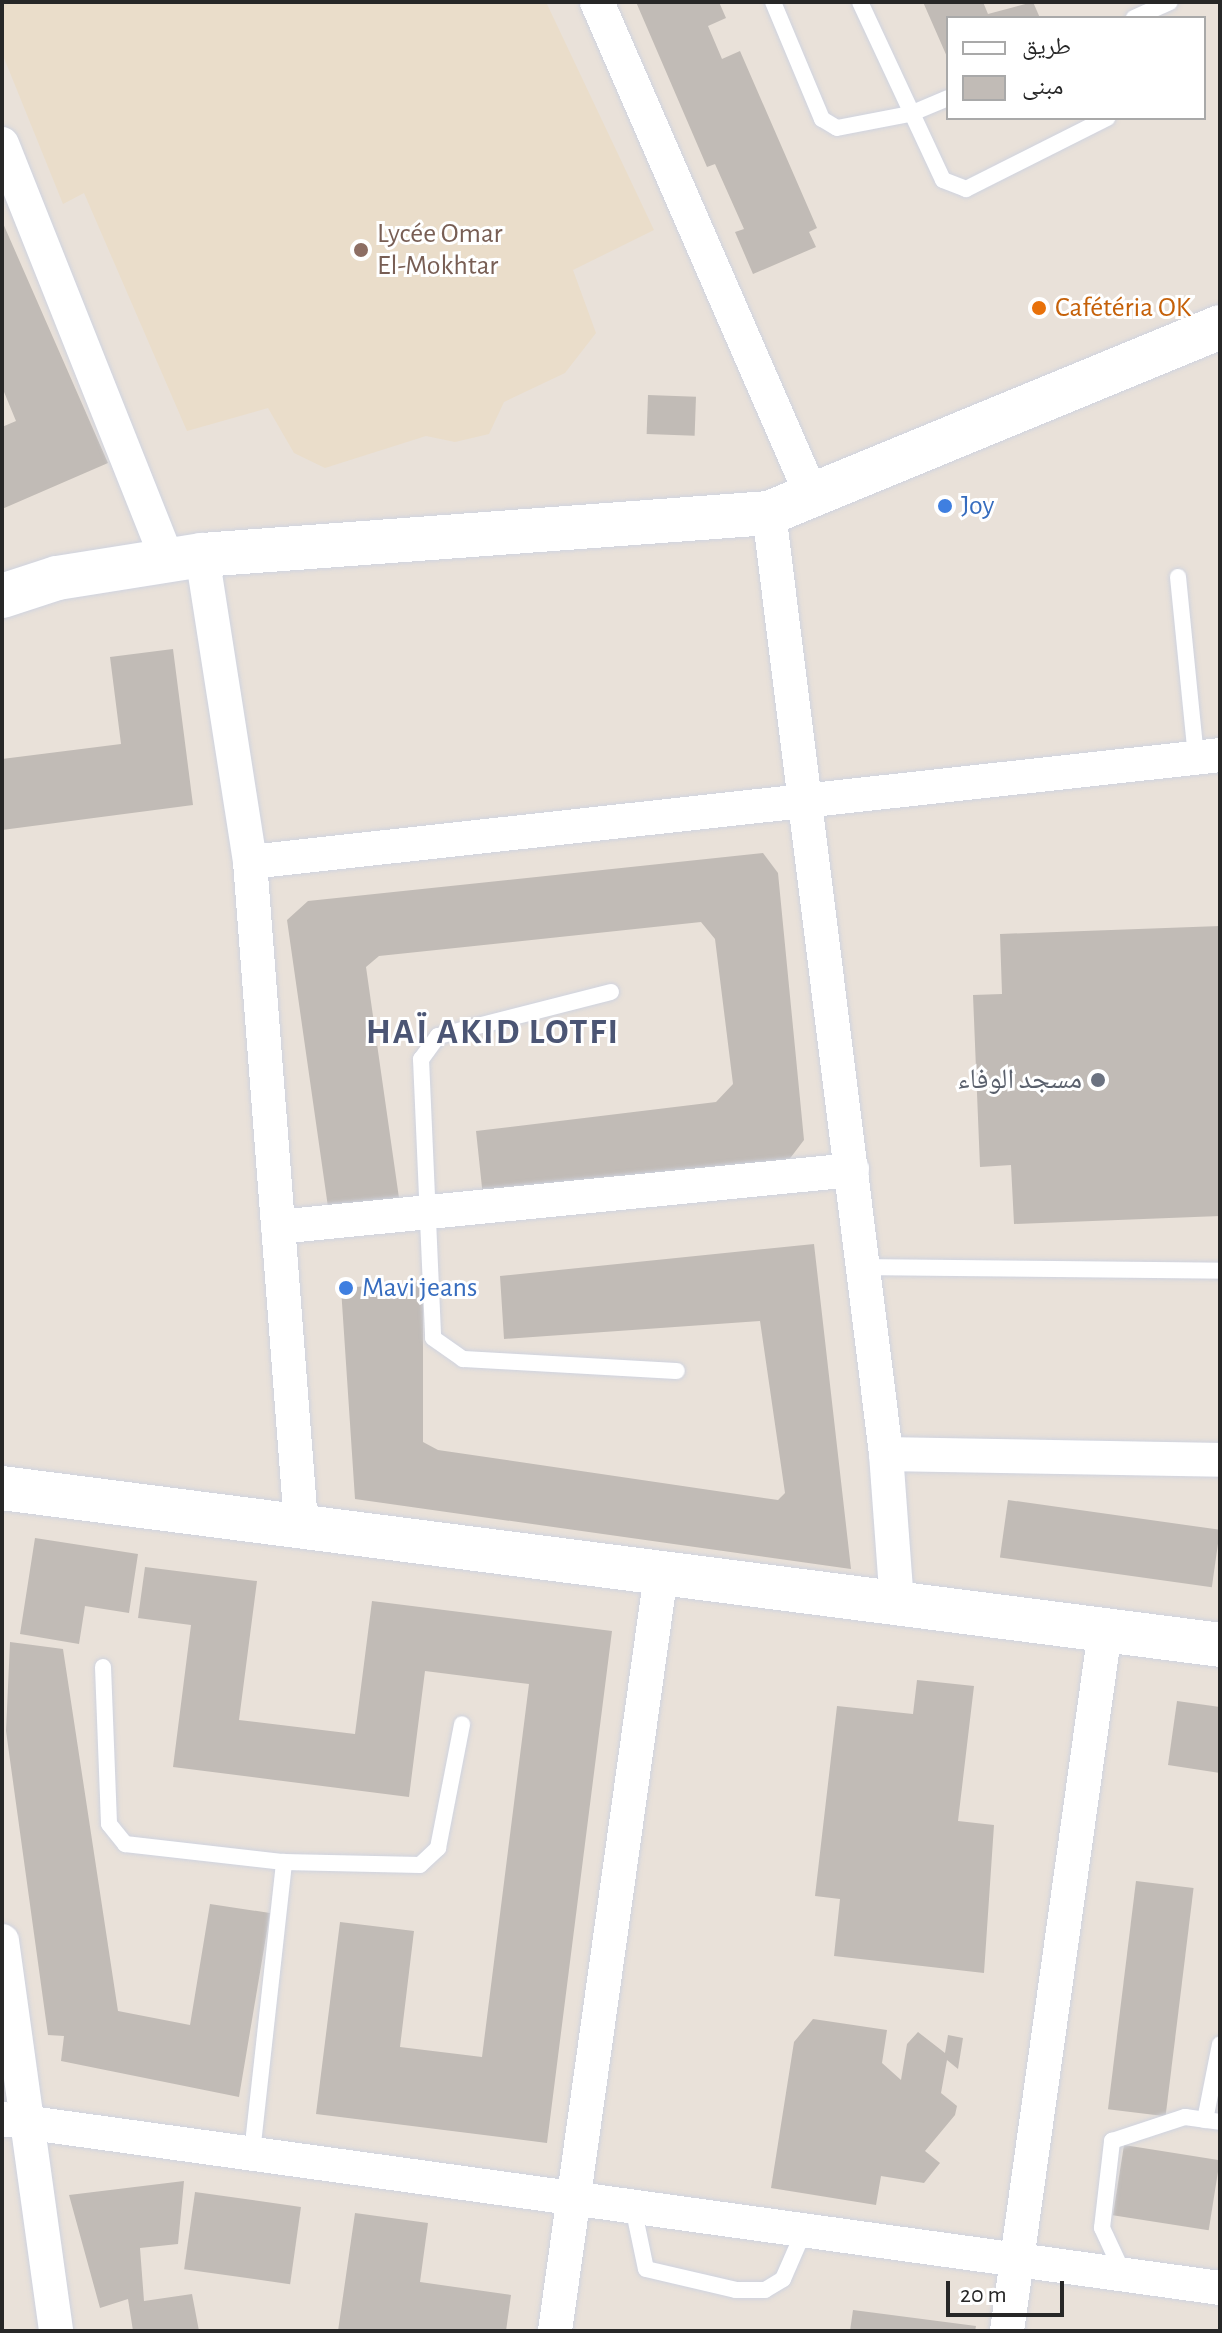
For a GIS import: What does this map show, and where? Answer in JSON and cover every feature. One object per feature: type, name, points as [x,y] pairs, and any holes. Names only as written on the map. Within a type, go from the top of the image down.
[{"type":"main road","points":[[2,596],[185,558],[769,513],[1220,327]]},
{"type":"main road","points":[[2,1488],[301,1524],[661,1574],[1220,1645]]},
{"type":"street","points":[[597,2],[812,496]]},
{"type":"street","points":[[2,144],[185,558],[250,862],[301,1524]]},
{"type":"street","points":[[769,513],[808,802],[886,1454],[897,1604]]},
{"type":"street","points":[[250,862],[1208,756]]},
{"type":"street","points":[[278,1227],[852,1170]]},
{"type":"street","points":[[886,1454],[1220,1460]]},
{"type":"street","points":[[555,2331],[571,2198],[661,1574]]},
{"type":"street","points":[[1007,2331],[1105,1631]]},
{"type":"street","points":[[2,1941],[17,2122],[56,2331]]},
{"type":"street","points":[[17,2122],[1220,2288]]},
{"type":"lane","points":[[773,2],[822,119],[837,128],[910,114],[946,99]]},
{"type":"lane","points":[[860,2],[943,180],[966,189],[1103,120]]},
{"type":"lane","points":[[1143,16],[1170,2]]},
{"type":"lane","points":[[1178,577],[1208,756]]},
{"type":"lane","points":[[611,992],[438,1036],[421,1059],[424,1212],[433,1338],[463,1359],[677,1371]]},
{"type":"lane","points":[[864,1267],[1220,1271]]},
{"type":"lane","points":[[103,1667],[109,1824],[125,1844],[284,1862],[420,1865],[438,1848],[462,1724]]},
{"type":"lane","points":[[252,2153],[284,1862]]},
{"type":"lane","points":[[1124,2275],[1102,2228],[1112,2141],[1185,2117],[1213,2121],[1220,2044]]},
{"type":"lane","points":[[633,2207],[646,2269],[736,2290],[765,2290],[783,2279],[804,2231]]},
{"type":"shaded area","name":"Lycée Omar El-Mokhtar","points":[[8,2],[546,2],[654,230],[573,270],[596,333],[565,373],[504,402],[489,434],[455,442],[426,436],[325,468],[294,453],[268,408],[187,431],[84,193],[63,204],[2,53],[2,5]]},
{"type":"building","points":[[636,2],[719,2],[726,18],[708,26],[722,59],[740,51],[817,228],[809,232],[816,247],[753,274],[735,232],[744,229],[715,164],[707,167]]},
{"type":"building","points":[[923,2],[983,2],[988,14],[1033,2],[1039,16],[946,16],[946,54]]},
{"type":"building","points":[[2,221],[108,463],[2,509],[2,427],[16,421],[2,387]]},
{"type":"building","points":[[648,395],[696,397],[695,436],[647,434]]},
{"type":"building","points":[[173,649],[193,805],[2,830],[2,759],[121,744],[110,657]]},
{"type":"building","points":[[763,853],[778,873],[804,1140],[788,1161],[483,1197],[476,1131],[716,1102],[733,1084],[715,939],[701,922],[379,956],[366,967],[399,1198],[328,1207],[287,920],[308,901]]},
{"type":"building","name":"مسجد الوفاء","points":[[1220,926],[1220,1216],[1014,1224],[1011,1165],[980,1167],[973,995],[1002,994],[1000,934]]},
{"type":"building","points":[[814,1244],[851,1569],[355,1499],[341,1288],[423,1282],[423,1442],[438,1450],[778,1500],[785,1493],[760,1321],[504,1339],[500,1276]]},
{"type":"building","points":[[1008,1500],[1220,1530],[1212,1587],[1000,1557]]},
{"type":"building","points":[[35,1538],[138,1554],[129,1613],[85,1606],[79,1644],[20,1634]]},
{"type":"building","points":[[145,1567],[257,1581],[239,1720],[355,1734],[372,1601],[612,1631],[547,2143],[316,2114],[340,1922],[414,1931],[400,2047],[482,2057],[529,1684],[425,1671],[409,1797],[173,1767],[191,1625],[138,1618]]},
{"type":"building","points":[[10,1642],[63,1649],[118,2011],[190,2025],[210,1904],[270,1913],[239,2097],[61,2061],[64,2036],[48,2035],[6,1731]]},
{"type":"building","points":[[917,1680],[974,1686],[958,1821],[994,1825],[984,1973],[834,1956],[840,1899],[815,1896],[837,1706],[913,1714]]},
{"type":"building","points":[[1177,1701],[1220,1707],[1220,1773],[1168,1765]]},
{"type":"building","points":[[1136,1881],[1194,1888],[1166,2116],[1108,2109]]},
{"type":"building","points":[[813,2019],[887,2030],[882,2063],[901,2080],[907,2044],[918,2032],[945,2053],[948,2035],[963,2038],[958,2069],[947,2060],[941,2093],[957,2106],[955,2115],[925,2151],[940,2163],[924,2183],[881,2176],[876,2205],[771,2188],[794,2042]]},
{"type":"building","points":[[1124,2145],[1220,2160],[1209,2230],[1113,2215]]},
{"type":"building","points":[[184,2181],[178,2244],[140,2248],[144,2301],[192,2294],[199,2331],[133,2331],[128,2299],[100,2308],[69,2195]]},
{"type":"building","points":[[195,2192],[301,2207],[290,2284],[184,2269]]},
{"type":"building","points":[[355,2213],[428,2223],[420,2282],[511,2295],[506,2331],[338,2331]]},
{"type":"building","points":[[853,2310],[976,2326],[975,2331],[850,2331]]},
{"type":"place","name":"Lycée Omar El-Mokhtar","points":[[361,250]]},
{"type":"place","name":"Cafétéria OK","points":[[1039,308]]},
{"type":"place","name":"Joy","points":[[945,506]]},
{"type":"place","name":"مسجد الوفاء","points":[[1098,1080]]},
{"type":"place","name":"Mavi jeans","points":[[346,1288]]},
{"type":"district","name":"HAÏ AKID LOTFI","points":[[493,1033]]}]
